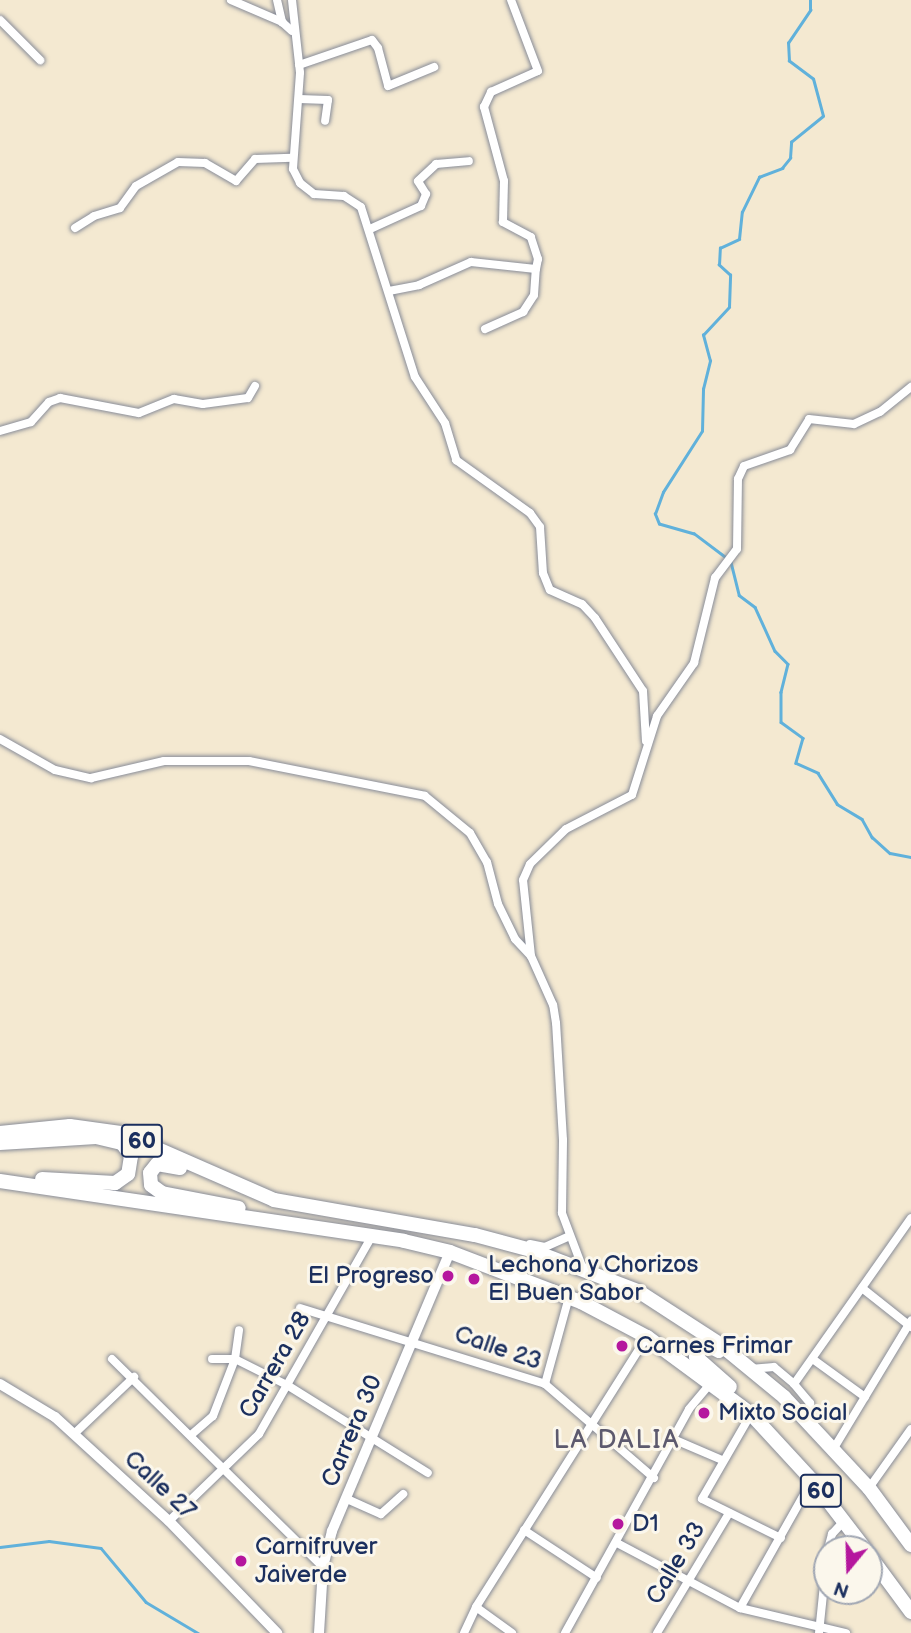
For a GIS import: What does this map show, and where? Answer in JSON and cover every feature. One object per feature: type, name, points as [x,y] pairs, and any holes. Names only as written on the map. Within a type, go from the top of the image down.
[{"type":"highway","name":"60","points":[[0,1133],[70,1126],[121,1133],[264,1196],[318,1211],[475,1235],[583,1269],[673,1311],[749,1369],[834,1448],[869,1488],[911,1545]]},
{"type":"highway","points":[[0,1143],[96,1137],[122,1143],[131,1156],[128,1174],[115,1183],[54,1179],[20,1184]]},
{"type":"highway","points":[[264,1196],[231,1189],[171,1164],[157,1164],[149,1176],[159,1192],[247,1210],[274,1222]]},
{"type":"highway","name":"60","points":[[0,1181],[372,1236],[450,1252],[569,1297],[646,1337],[756,1419],[812,1480],[854,1535]]},
{"type":"highway","points":[[756,1419],[754,1407],[699,1361],[699,1345],[709,1344],[776,1399],[794,1408]]},
{"type":"highway","points":[[883,1574],[911,1612]]},
{"type":"street","points":[[231,0],[282,22],[292,31]]},
{"type":"street","points":[[277,0],[282,22]]},
{"type":"street","points":[[292,0],[292,31],[299,65],[299,99],[292,158],[300,183],[314,194],[344,197],[361,207],[415,377],[446,423],[456,460],[530,513],[540,527],[543,573],[550,590],[589,611],[643,691],[646,751]]},
{"type":"street","points":[[485,329],[523,312],[534,295],[538,259],[531,237],[503,222],[504,181],[484,107],[491,92],[538,71],[511,0]]},
{"type":"street","points":[[0,20],[40,60]]},
{"type":"street","points":[[299,65],[372,40],[378,48],[388,86],[433,67]]},
{"type":"street","points":[[299,99],[328,100],[325,121]]},
{"type":"street","points":[[75,228],[124,206],[136,186],[174,163],[205,163],[236,181],[255,159],[292,158]]},
{"type":"street","points":[[370,229],[421,206],[426,194],[418,180],[436,164],[470,161]]},
{"type":"street","points":[[389,291],[419,285],[471,262],[536,269]]},
{"type":"street","points":[[0,431],[31,422],[49,402],[60,398],[139,413],[174,398],[202,404],[248,398],[255,386]]},
{"type":"street","points":[[583,1269],[562,1213],[563,1140],[556,1023],[553,1005],[531,956],[523,880],[530,864],[566,829],[632,795],[657,716],[694,663],[715,578],[737,549],[738,479],[744,466],[790,450],[809,419],[854,424],[880,412],[911,387]]},
{"type":"street","points":[[0,739],[55,769],[91,778],[164,761],[219,759],[276,765],[425,796],[470,833],[487,862],[498,904],[514,939],[531,956]]},
{"type":"street","points":[[794,1384],[814,1360],[910,1220]]},
{"type":"street","points":[[475,1235],[497,1234],[545,1247],[570,1236]]},
{"type":"street","name":"Carrera 28","points":[[169,1521],[225,1471],[259,1434],[372,1236]]},
{"type":"street","name":"Carrera 30","points":[[320,1633],[323,1567],[411,1339],[450,1252]]},
{"type":"street","points":[[834,1448],[910,1324],[862,1288]]},
{"type":"street","points":[[545,1384],[569,1297]]},
{"type":"street","name":"Calle 23","points":[[300,1308],[411,1339],[545,1384],[654,1478]]},
{"type":"street","points":[[191,1435],[213,1416],[235,1359],[239,1329]]},
{"type":"street","points":[[464,1633],[476,1607],[646,1337]]},
{"type":"street","points":[[112,1359],[134,1377],[323,1567]]},
{"type":"street","points":[[212,1359],[235,1359],[287,1385],[428,1473]]},
{"type":"street","points":[[814,1360],[865,1396]]},
{"type":"street","points":[[749,1369],[774,1367],[794,1384],[810,1403],[809,1422]]},
{"type":"street","points":[[74,1434],[134,1377]]},
{"type":"street","name":"Calle 27","points":[[0,1384],[55,1417],[74,1434],[169,1521],[277,1633]]},
{"type":"street","points":[[565,1633],[654,1478],[673,1439],[710,1384]]},
{"type":"street","points":[[756,1419],[722,1460],[702,1499],[781,1538]]},
{"type":"street","points":[[869,1488],[908,1441],[911,1429]]},
{"type":"street","points":[[673,1439],[722,1460]]},
{"type":"street","points":[[740,1608],[812,1480]]},
{"type":"street","points":[[347,1499],[381,1514],[403,1494]]},
{"type":"street","name":"Calle 33","points":[[657,1633],[729,1513]]},
{"type":"street","points":[[832,1535],[844,1521]]},
{"type":"street","points":[[524,1530],[597,1578]]},
{"type":"street","points":[[617,1544],[740,1608],[819,1631],[846,1633]]},
{"type":"street","points":[[819,1631],[822,1605]]},
{"type":"street","points":[[476,1607],[512,1633]]},
{"type":"waterway","points":[[726,558],[694,534],[659,524],[655,514],[663,492],[702,431],[703,389],[710,361],[703,335],[729,307],[730,275],[719,265],[720,248],[739,239],[742,212],[759,177],[782,168],[790,158],[791,142],[823,116],[813,79],[789,61],[788,43],[810,10],[810,0]]},
{"type":"waterway","points":[[731,562],[739,595],[755,607],[775,651],[788,664],[781,692],[781,722],[803,738],[796,763],[818,773],[837,804],[862,819],[872,837],[890,853],[911,857]]},
{"type":"waterway","points":[[0,1547],[49,1541],[101,1548],[146,1602],[198,1633]]},
{"type":"place","name":"El Progreso","points":[[448,1276]]},
{"type":"place","name":"Lechona y Chorizos El Buen Sabor","points":[[474,1279]]},
{"type":"place","name":"Carnes Frimar","points":[[622,1346]]},
{"type":"place","name":"Mixto Social","points":[[704,1413]]},
{"type":"place","name":"D1","points":[[618,1524]]},
{"type":"place","name":"Carnifruver Jaiverde","points":[[241,1561]]},
{"type":"district","name":"LA DALIA","points":[[617,1441]]}]
